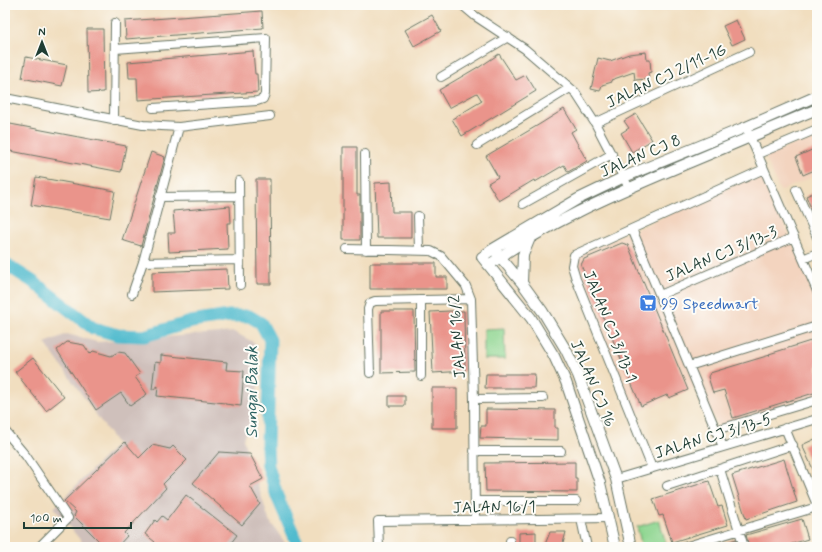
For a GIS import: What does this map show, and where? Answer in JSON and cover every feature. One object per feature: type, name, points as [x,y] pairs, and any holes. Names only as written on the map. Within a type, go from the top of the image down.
[{"type":"street","points":[[462,5],[475,16],[525,49],[575,92],[612,154],[629,188]]},
{"type":"street","points":[[114,120],[115,23]]},
{"type":"street","points":[[441,77],[508,37]]},
{"type":"street","points":[[114,49],[266,38],[265,94],[263,99],[257,101],[153,108]]},
{"type":"street","name":"JALAN CJ 2/11-1G","points":[[594,123],[749,52]]},
{"type":"street","points":[[477,145],[570,88]]},
{"type":"street","name":"JALAN CJ 8","points":[[489,265],[496,253],[578,199],[624,177],[817,96]]},
{"type":"street","points":[[5,98],[143,125],[179,126],[270,116]]},
{"type":"street","name":"JALAN CJ 8","points":[[482,257],[496,253],[530,238],[629,188],[817,109]]},
{"type":"street","points":[[132,294],[143,262],[179,126]]},
{"type":"street","points":[[746,127],[817,291]]},
{"type":"street","points":[[758,154],[817,129]]},
{"type":"street","points":[[365,154],[366,250]]},
{"type":"street","points":[[523,204],[612,154]]},
{"type":"street","name":"JALAN CJ 3/13-1","points":[[652,468],[576,279],[572,266],[574,255],[764,169]]},
{"type":"street","points":[[239,181],[240,286]]},
{"type":"street","points":[[796,190],[817,237]]},
{"type":"street","points":[[160,197],[239,196]]},
{"type":"street","points":[[418,216],[419,250]]},
{"type":"street","points":[[632,229],[723,447]]},
{"type":"street","name":"JALAN CJ 3/13-3","points":[[660,295],[794,237]]},
{"type":"street","points":[[522,283],[523,255],[530,238]]},
{"type":"street","name":"JALAN 16/2","points":[[347,250],[431,250],[441,256],[466,286],[471,299],[475,520]]},
{"type":"street","name":"JALAN CJ 16","points":[[496,253],[522,283],[543,312],[566,350],[578,375],[616,479],[631,547]]},
{"type":"street","points":[[803,259],[817,253]]},
{"type":"street","name":"JALAN CJ 16","points":[[482,257],[531,318],[554,356],[566,382],[600,483],[615,547]]},
{"type":"street","points":[[143,262],[239,260]]},
{"type":"street","points":[[370,373],[368,309],[370,303],[375,301],[471,299]]},
{"type":"street","points":[[421,376],[422,300]]},
{"type":"street","points":[[689,366],[817,326]]},
{"type":"street","points":[[474,399],[544,398]]},
{"type":"street","name":"JALAN CJ 3/13-5","points":[[716,430],[817,400]]},
{"type":"street","name":"JALAN CJ 3/13-5","points":[[616,479],[817,419]]},
{"type":"street","points":[[684,547],[817,506],[785,428]]},
{"type":"street","points":[[5,431],[26,456],[68,518],[39,547]]},
{"type":"street","points":[[667,486],[793,445]]},
{"type":"street","points":[[474,451],[561,451]]},
{"type":"street","points":[[720,469],[744,547]]},
{"type":"street","points":[[475,501],[576,501]]},
{"type":"street","name":"JALAN 16/1","points":[[379,547],[378,521],[609,518]]},
{"type":"street","points":[[581,519],[586,547]]},
{"type":"shaded area","points":[[817,135],[817,175],[780,191],[765,156]]},
{"type":"shaded area","points":[[762,173],[817,299],[817,397],[718,426],[700,386],[634,414],[575,266],[577,256]]},
{"type":"shaded area","points":[[234,332],[255,343],[258,384],[255,411],[243,439],[269,520],[288,547],[86,547],[54,508],[117,444],[45,343],[67,334],[97,342]]},
{"type":"green space","points":[[504,328],[505,359],[484,359],[484,329]]},
{"type":"green space","points":[[659,520],[667,547],[642,547],[637,527]]},
{"type":"building","points":[[262,11],[263,28],[126,39],[125,21]]},
{"type":"building","points":[[432,15],[441,31],[414,46],[405,30]]},
{"type":"building","points":[[736,20],[745,39],[732,45],[723,26]]},
{"type":"building","points":[[87,29],[103,29],[104,92],[88,93]]},
{"type":"building","points":[[253,51],[258,92],[138,100],[137,78],[129,78],[128,62]]},
{"type":"building","points":[[646,52],[647,60],[650,60],[651,72],[648,73],[649,79],[635,80],[634,72],[611,80],[612,82],[602,85],[600,91],[591,89],[598,58],[610,61],[629,54]]},
{"type":"building","points":[[499,54],[516,80],[526,75],[536,91],[462,136],[452,119],[482,101],[477,93],[449,108],[439,90],[478,68]]},
{"type":"building","points":[[26,57],[67,65],[62,86],[22,78]]},
{"type":"building","points":[[564,109],[576,129],[571,132],[587,161],[568,172],[564,165],[535,182],[534,180],[499,201],[488,183],[498,177],[486,156]]},
{"type":"building","points":[[636,114],[652,140],[632,152],[621,133],[629,128],[624,121]]},
{"type":"building","points":[[5,123],[126,146],[121,172],[5,150]]},
{"type":"building","points":[[343,147],[357,147],[357,195],[360,195],[360,240],[343,240]]},
{"type":"building","points":[[814,149],[817,157],[817,169],[803,175],[796,157]]},
{"type":"building","points":[[151,152],[165,157],[141,246],[122,240]]},
{"type":"building","points":[[36,177],[115,191],[110,218],[31,205]]},
{"type":"building","points":[[256,179],[270,179],[271,284],[257,284]]},
{"type":"building","points":[[391,182],[392,212],[411,212],[411,238],[377,238],[375,183]]},
{"type":"building","points":[[817,191],[817,222],[806,196]]},
{"type":"building","points":[[230,206],[231,223],[227,223],[228,249],[169,252],[168,233],[175,233],[173,211]]},
{"type":"building","points":[[622,243],[628,245],[688,390],[669,398],[667,395],[641,406],[581,265],[584,259]]},
{"type":"building","points":[[370,263],[436,263],[436,277],[447,277],[447,289],[370,289]]},
{"type":"building","points":[[227,269],[228,289],[152,292],[152,272]]},
{"type":"building","points":[[381,311],[414,311],[415,372],[381,373]]},
{"type":"building","points":[[464,311],[465,371],[433,373],[430,312]]},
{"type":"building","points":[[817,339],[817,392],[733,418],[724,390],[713,393],[708,377],[710,373]]},
{"type":"building","points":[[67,342],[84,345],[90,354],[93,351],[111,356],[118,352],[125,353],[140,374],[135,377],[147,394],[130,406],[121,393],[96,410],[57,350]]},
{"type":"building","points":[[161,355],[227,362],[226,370],[244,371],[241,406],[157,396],[158,386],[152,390],[155,362],[161,363]]},
{"type":"building","points":[[33,358],[64,397],[46,411],[15,372]]},
{"type":"building","points":[[486,374],[535,374],[534,388],[485,388]]},
{"type":"building","points":[[432,388],[457,388],[457,428],[432,428]]},
{"type":"building","points":[[389,396],[405,396],[405,406],[389,406]]},
{"type":"building","points":[[486,409],[555,410],[555,428],[558,428],[558,440],[480,438],[481,426],[486,426]]},
{"type":"building","points":[[817,438],[817,478],[802,445]]},
{"type":"building","points":[[125,442],[139,458],[152,445],[170,449],[173,446],[187,460],[163,484],[166,488],[124,533],[127,536],[117,547],[105,547],[74,516],[76,512],[64,501]]},
{"type":"building","points":[[219,452],[250,454],[263,479],[250,486],[260,504],[242,525],[193,483]]},
{"type":"building","points":[[784,459],[797,502],[746,519],[732,475]]},
{"type":"building","points":[[575,462],[577,492],[486,491],[485,463]]},
{"type":"building","points":[[709,481],[718,507],[722,506],[728,525],[672,542],[663,515],[659,516],[653,499]]},
{"type":"building","points":[[186,495],[237,535],[228,547],[151,547],[155,542],[145,534],[155,520],[157,522],[162,516],[167,520]]},
{"type":"building","points":[[802,519],[808,539],[782,547],[749,547],[746,535]]},
{"type":"building","points":[[536,532],[536,547],[519,547],[519,533]]},
{"type":"building","points":[[550,532],[566,532],[562,547],[544,547]]},
{"type":"building","points":[[736,539],[738,547],[714,547],[714,546]]},
{"type":"waterway","name":"Sungai Balak","points":[[5,264],[32,281],[93,328],[118,335],[144,336],[191,322],[229,316],[249,316],[261,323],[270,340],[267,446],[268,466],[277,496],[299,547]]},
{"type":"place","name":"99 Speedmart","points":[[648,303]]}]
